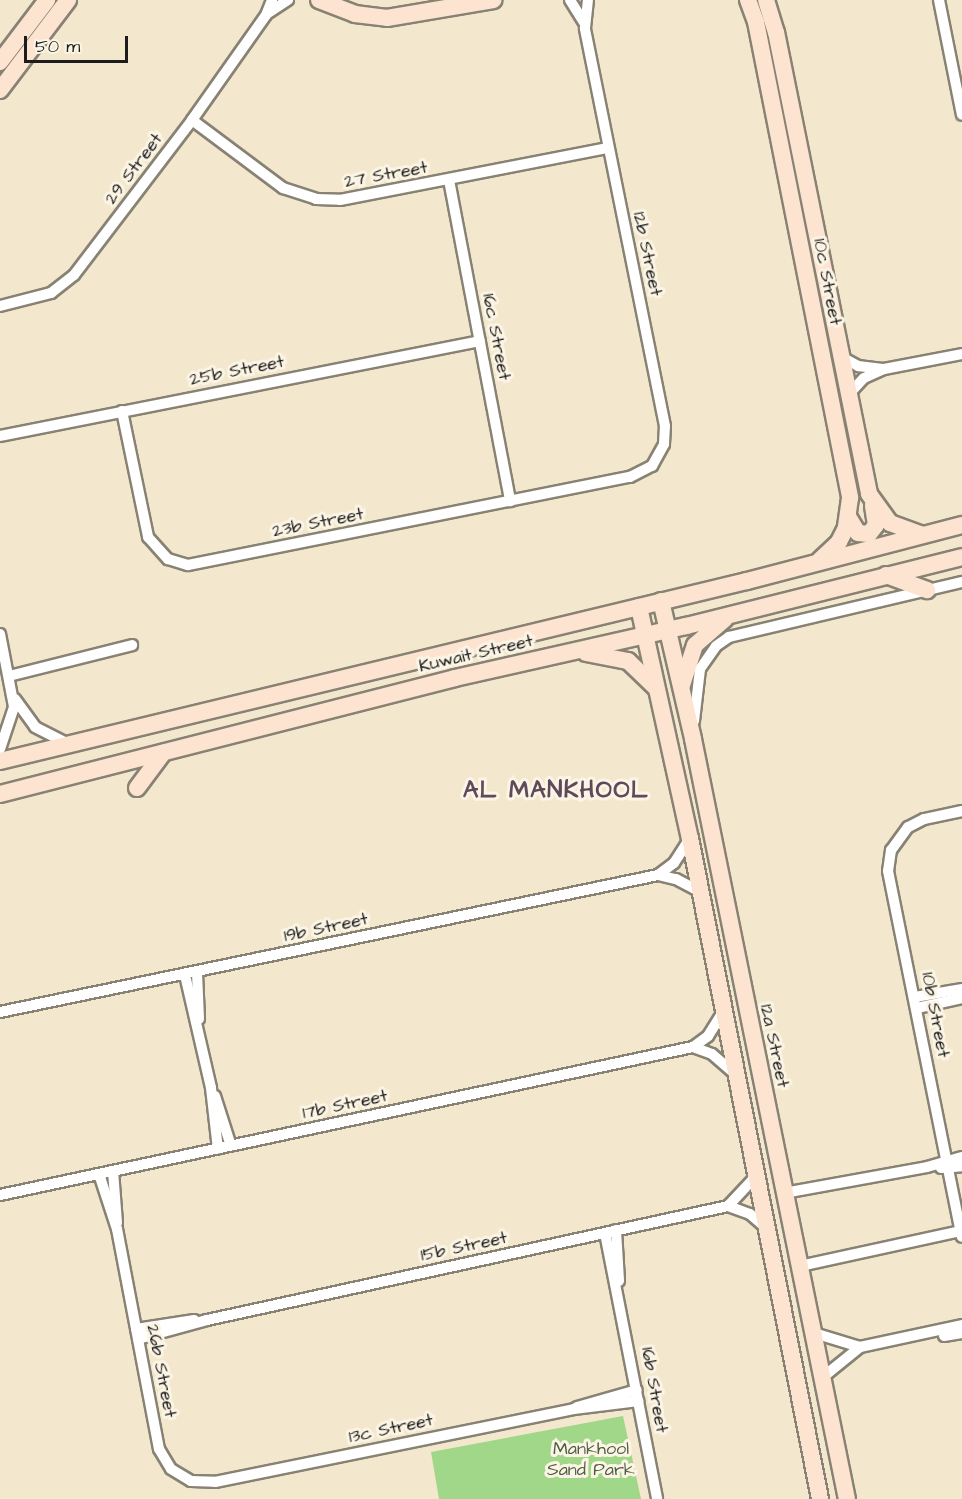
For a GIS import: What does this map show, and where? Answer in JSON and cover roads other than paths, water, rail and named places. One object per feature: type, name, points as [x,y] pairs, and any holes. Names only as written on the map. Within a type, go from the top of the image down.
[{"type":"street","points":[[0,62],[47,0]]},
{"type":"street","points":[[0,90],[68,0]]},
{"type":"street","name":"29 Street","points":[[0,306],[42,296],[67,282],[192,120],[266,15],[272,0]]},
{"type":"street","name":"29 Street","points":[[266,15],[288,0]]},
{"type":"street","points":[[319,0],[355,14],[387,18],[493,0]]},
{"type":"street","name":"12b Street","points":[[570,0],[584,22]]},
{"type":"street","name":"12b Street","points":[[588,0],[584,22],[665,426],[664,444],[657,460],[645,471],[630,477]]},
{"type":"street","name":"10c Street","points":[[748,0],[756,22],[850,498],[849,518],[839,542],[818,562]]},
{"type":"street","name":"10c Street","points":[[766,0],[777,32],[840,356],[876,525],[869,534],[858,533],[849,518]]},
{"type":"street","points":[[939,0],[962,115]]},
{"type":"street","name":"27 Street","points":[[192,120],[283,188],[305,197],[340,200],[608,148]]},
{"type":"street","name":"16c Street","points":[[449,180],[510,501]]},
{"type":"street","name":"25b Street","points":[[0,436],[480,340]]},
{"type":"street","points":[[848,395],[864,378],[884,369],[962,354]]},
{"type":"street","points":[[840,356],[858,366],[884,369]]},
{"type":"street","name":"23b Street","points":[[122,411],[148,537],[160,553],[178,563],[198,564],[630,477]]},
{"type":"street","points":[[873,505],[900,529],[924,534]]},
{"type":"street","points":[[664,615],[722,597],[747,581],[962,525]]},
{"type":"street","points":[[908,570],[928,554],[962,545]]},
{"type":"street","name":"Kuwait Street","points":[[0,761],[639,606],[664,615],[731,614],[962,557]]},
{"type":"street","points":[[886,575],[927,590]]},
{"type":"street","points":[[693,739],[700,669],[711,652],[729,637],[962,582]]},
{"type":"street","points":[[639,606],[690,838],[735,1074],[768,1229],[817,1496]]},
{"type":"street","points":[[681,689],[695,645],[731,614]]},
{"type":"street","name":"Kuwait Street","points":[[0,794],[570,652],[646,636],[664,615]]},
{"type":"street","name":"12a Street","points":[[664,615],[693,739],[847,1499]]},
{"type":"street","points":[[0,634],[14,696],[13,718],[0,749]]},
{"type":"street","points":[[9,676],[132,645]]},
{"type":"street","points":[[570,652],[628,661],[657,690]]},
{"type":"street","points":[[14,696],[35,727],[68,744]]},
{"type":"street","points":[[137,788],[163,753]]},
{"type":"street","name":"10b Street","points":[[961,1234],[888,871],[891,850],[909,827],[924,819],[962,811]]},
{"type":"street","name":"19b Street","points":[[0,1012],[197,973],[658,875],[680,856],[690,838]]},
{"type":"street","points":[[658,875],[676,879],[700,892]]},
{"type":"street","points":[[197,973],[198,1025]]},
{"type":"street","points":[[185,975],[212,1088],[231,1146]]},
{"type":"street","points":[[916,1002],[962,990]]},
{"type":"street","points":[[916,1002],[962,998]]},
{"type":"street","points":[[693,1047],[708,1036],[723,1011]]},
{"type":"street","points":[[693,1047],[721,1059],[735,1074]]},
{"type":"street","name":"17b Street","points":[[2,1194],[693,1047]]},
{"type":"street","points":[[212,1088],[218,1149]]},
{"type":"street","points":[[947,1164],[962,1156]]},
{"type":"street","points":[[784,1193],[927,1167],[947,1164],[962,1166]]},
{"type":"street","name":"26b Street","points":[[113,1171],[117,1229],[164,1460],[171,1469],[191,1481],[215,1482]]},
{"type":"street","name":"26b Street","points":[[99,1174],[117,1229]]},
{"type":"street","points":[[757,1175],[728,1206],[750,1214],[768,1229]]},
{"type":"street","name":"15b Street","points":[[137,1334],[728,1206]]},
{"type":"street","name":"16b Street","points":[[610,1232],[657,1499]]},
{"type":"street","points":[[800,1266],[961,1234]]},
{"type":"street","points":[[814,1333],[860,1347],[922,1336],[962,1325]]},
{"type":"street","points":[[922,1336],[962,1333]]},
{"type":"street","points":[[823,1377],[860,1347]]},
{"type":"street","name":"13c Street","points":[[215,1482],[638,1395]]},
{"type":"district","name":"AL MANKHOOL","points":[[556,791]]},
{"type":"park label","name":"Mankhool Sand Park","points":[[591,1460]]}]
